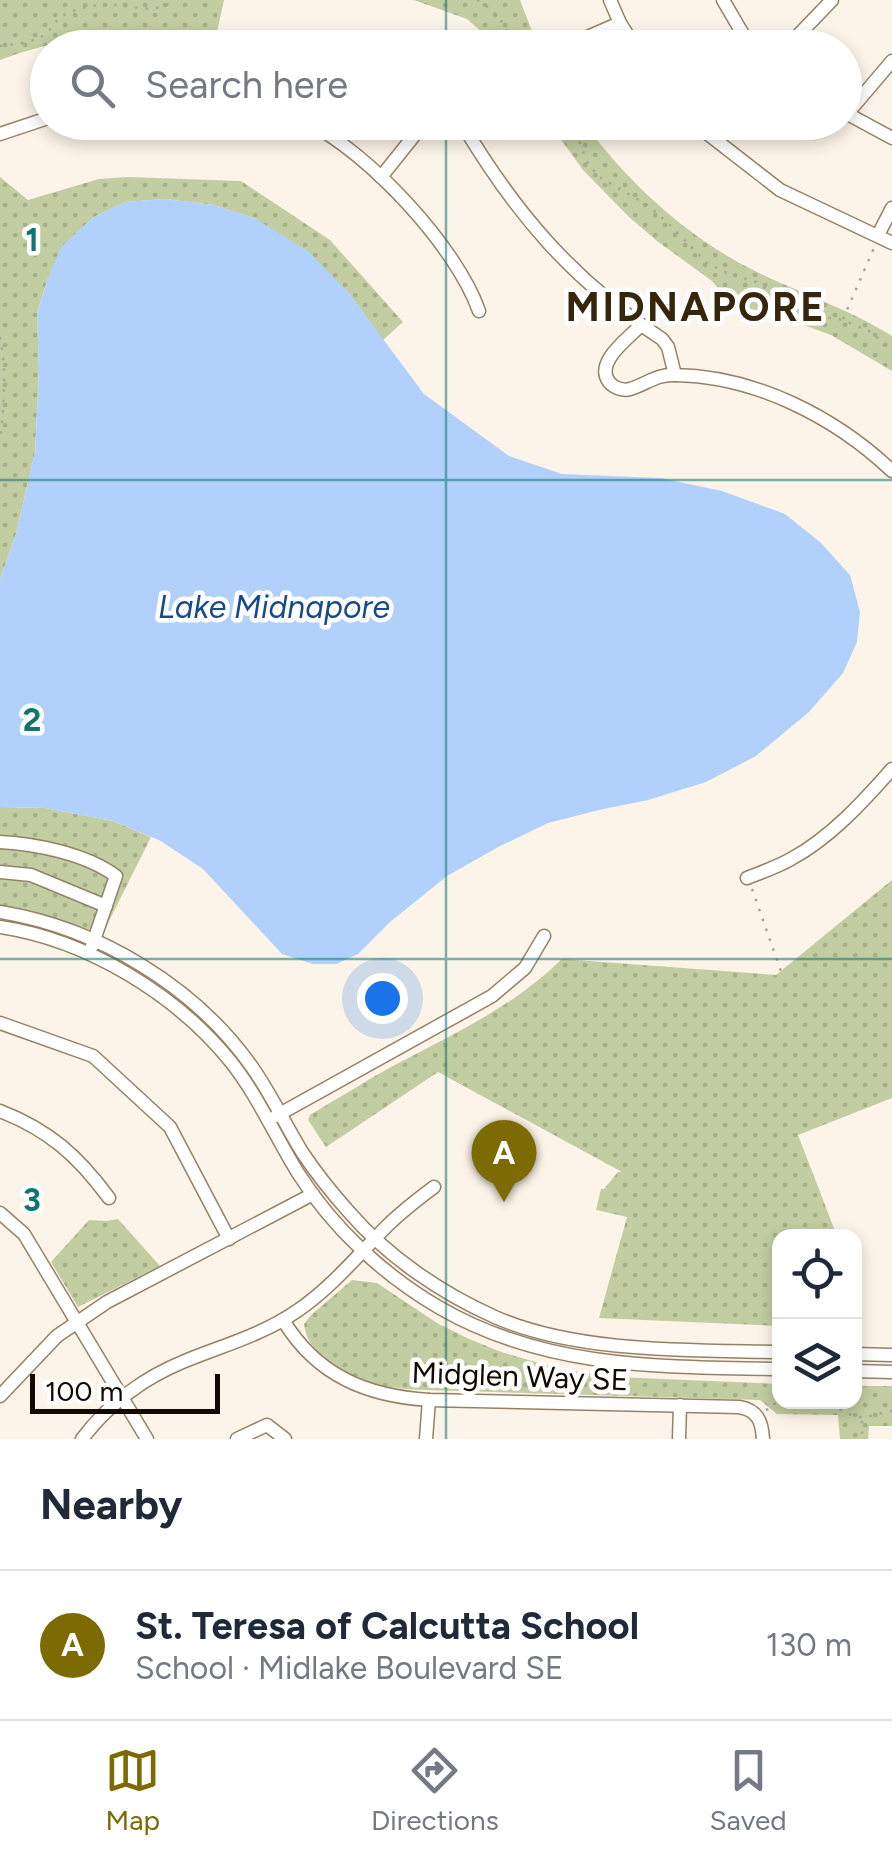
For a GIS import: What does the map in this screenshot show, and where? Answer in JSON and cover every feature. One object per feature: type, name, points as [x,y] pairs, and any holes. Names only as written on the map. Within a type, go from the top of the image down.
[{"type":"street","points":[[610,0],[624,30]]},
{"type":"street","points":[[723,0],[741,30]]},
{"type":"street","points":[[803,30],[832,0]]},
{"type":"street","points":[[604,30],[620,23]]},
{"type":"street","points":[[862,95],[892,61]]},
{"type":"street","points":[[862,122],[892,138]]},
{"type":"street","points":[[0,134],[30,124]]},
{"type":"street","points":[[336,140],[381,177],[428,228],[472,290],[479,311]]},
{"type":"street","points":[[381,177],[410,140]]},
{"type":"street","points":[[472,140],[504,190],[539,234],[591,286],[662,339],[668,346],[675,375]]},
{"type":"street","points":[[716,140],[780,190],[892,243]]},
{"type":"street","points":[[878,235],[892,208]]},
{"type":"street","points":[[641,325],[609,358],[605,370],[609,382],[617,388],[628,390],[654,377],[675,375],[751,388],[810,411],[862,444],[892,471]]},
{"type":"street","points":[[747,878],[810,847],[872,792],[892,768]]},
{"type":"street","points":[[0,842],[31,844],[102,866],[116,876],[92,947]]},
{"type":"street","points":[[0,872],[31,876],[106,906]]},
{"type":"street","points":[[0,912],[52,925],[92,947]]},
{"type":"street","points":[[0,927],[130,959],[202,1010],[250,1065],[313,1194],[364,1252],[439,1307],[520,1343],[601,1362],[772,1369]]},
{"type":"street","points":[[274,1117],[492,996],[526,968],[544,936]]},
{"type":"street","points":[[0,1023],[93,1056],[170,1126],[229,1239]]},
{"type":"street","points":[[0,1111],[52,1137],[87,1168],[109,1198]]},
{"type":"street","points":[[274,1117],[375,1240],[415,1272],[498,1318],[555,1338],[625,1346],[772,1352]]},
{"type":"street","points":[[82,1439],[122,1397],[169,1368],[248,1338],[323,1292],[407,1208],[434,1187]]},
{"type":"street","points":[[0,1396],[57,1336],[76,1322],[313,1194]]},
{"type":"street","points":[[0,1213],[24,1234],[147,1439]]},
{"type":"street","name":"Midglen Way SE","points":[[283,1320],[305,1350],[330,1370],[357,1386],[398,1398],[739,1407],[756,1414]]},
{"type":"street","points":[[862,1354],[892,1355]]},
{"type":"street","points":[[862,1371],[892,1372]]},
{"type":"street","points":[[426,1439],[429,1400]]},
{"type":"street","points":[[679,1439],[680,1406]]},
{"type":"street","points":[[756,1414],[763,1439]]},
{"type":"street","points":[[237,1439],[268,1424],[285,1439]]},
{"type":"path","points":[[49,30],[60,17],[97,5],[119,3],[158,10],[174,0]]},
{"type":"path","points":[[477,0],[508,30]]},
{"type":"path","points":[[0,46],[30,39]]},
{"type":"path","points":[[579,140],[587,162],[598,176],[648,206],[707,263],[756,282],[810,314],[843,320],[892,348]]},
{"type":"path","points":[[843,320],[878,235]]},
{"type":"path","points":[[0,337],[4,372],[0,440]]},
{"type":"path","points":[[747,878],[782,977]]},
{"type":"path","points":[[756,1414],[772,1408]]},
{"type":"path","points":[[841,1409],[862,1418],[892,1411]]},
{"type":"path","points":[[862,1418],[862,1439]]},
{"type":"green space","points":[[0,0],[224,0],[217,30],[30,30],[30,50],[0,60]]},
{"type":"green space","points":[[414,0],[520,0],[532,30],[480,30],[467,19]]},
{"type":"green space","points":[[561,140],[597,140],[641,189],[709,244],[759,273],[892,336],[892,371],[831,335],[731,304],[712,281],[629,217],[583,170]]},
{"type":"green space","points":[[0,177],[28,200],[99,179],[241,181],[330,240],[403,322],[383,340],[348,292],[256,219],[214,205],[165,199],[125,202],[92,218],[48,278],[37,313],[35,452],[16,534],[0,580]]},
{"type":"green space","points":[[0,807],[45,808],[113,821],[151,837],[103,933],[0,907]]},
{"type":"green space","points":[[892,880],[892,1098],[798,1135],[834,1229],[772,1229],[772,1326],[599,1318],[627,1217],[596,1210],[601,1189],[622,1172],[438,1072],[326,1147],[308,1120],[310,1115],[371,1079],[502,1006],[562,959],[776,975]]},
{"type":"green space","points":[[118,1219],[160,1266],[78,1307],[51,1262],[89,1220]]},
{"type":"green space","points":[[352,1280],[377,1283],[467,1338],[560,1369],[616,1377],[772,1384],[772,1409],[862,1409],[862,1386],[892,1386],[892,1426],[869,1426],[868,1439],[840,1439],[838,1415],[777,1414],[760,1400],[426,1390],[375,1384],[352,1375],[312,1346],[304,1324]]},
{"type":"water","name":"Lake Midnapore","points":[[165,199],[214,205],[256,219],[308,251],[348,292],[424,394],[509,456],[562,474],[660,478],[722,491],[785,514],[820,542],[850,575],[860,612],[857,642],[843,673],[809,712],[756,756],[706,782],[548,823],[500,846],[447,876],[358,954],[336,964],[313,964],[282,954],[203,869],[159,840],[113,821],[45,808],[0,807],[0,580],[16,534],[35,452],[37,314],[61,247],[92,218],[125,202]]},
{"type":"place","name":"St. Teresa of Calcutta School","points":[[504,1202]]},
{"type":"district","name":"MIDNAPORE","points":[[696,307]]}]
